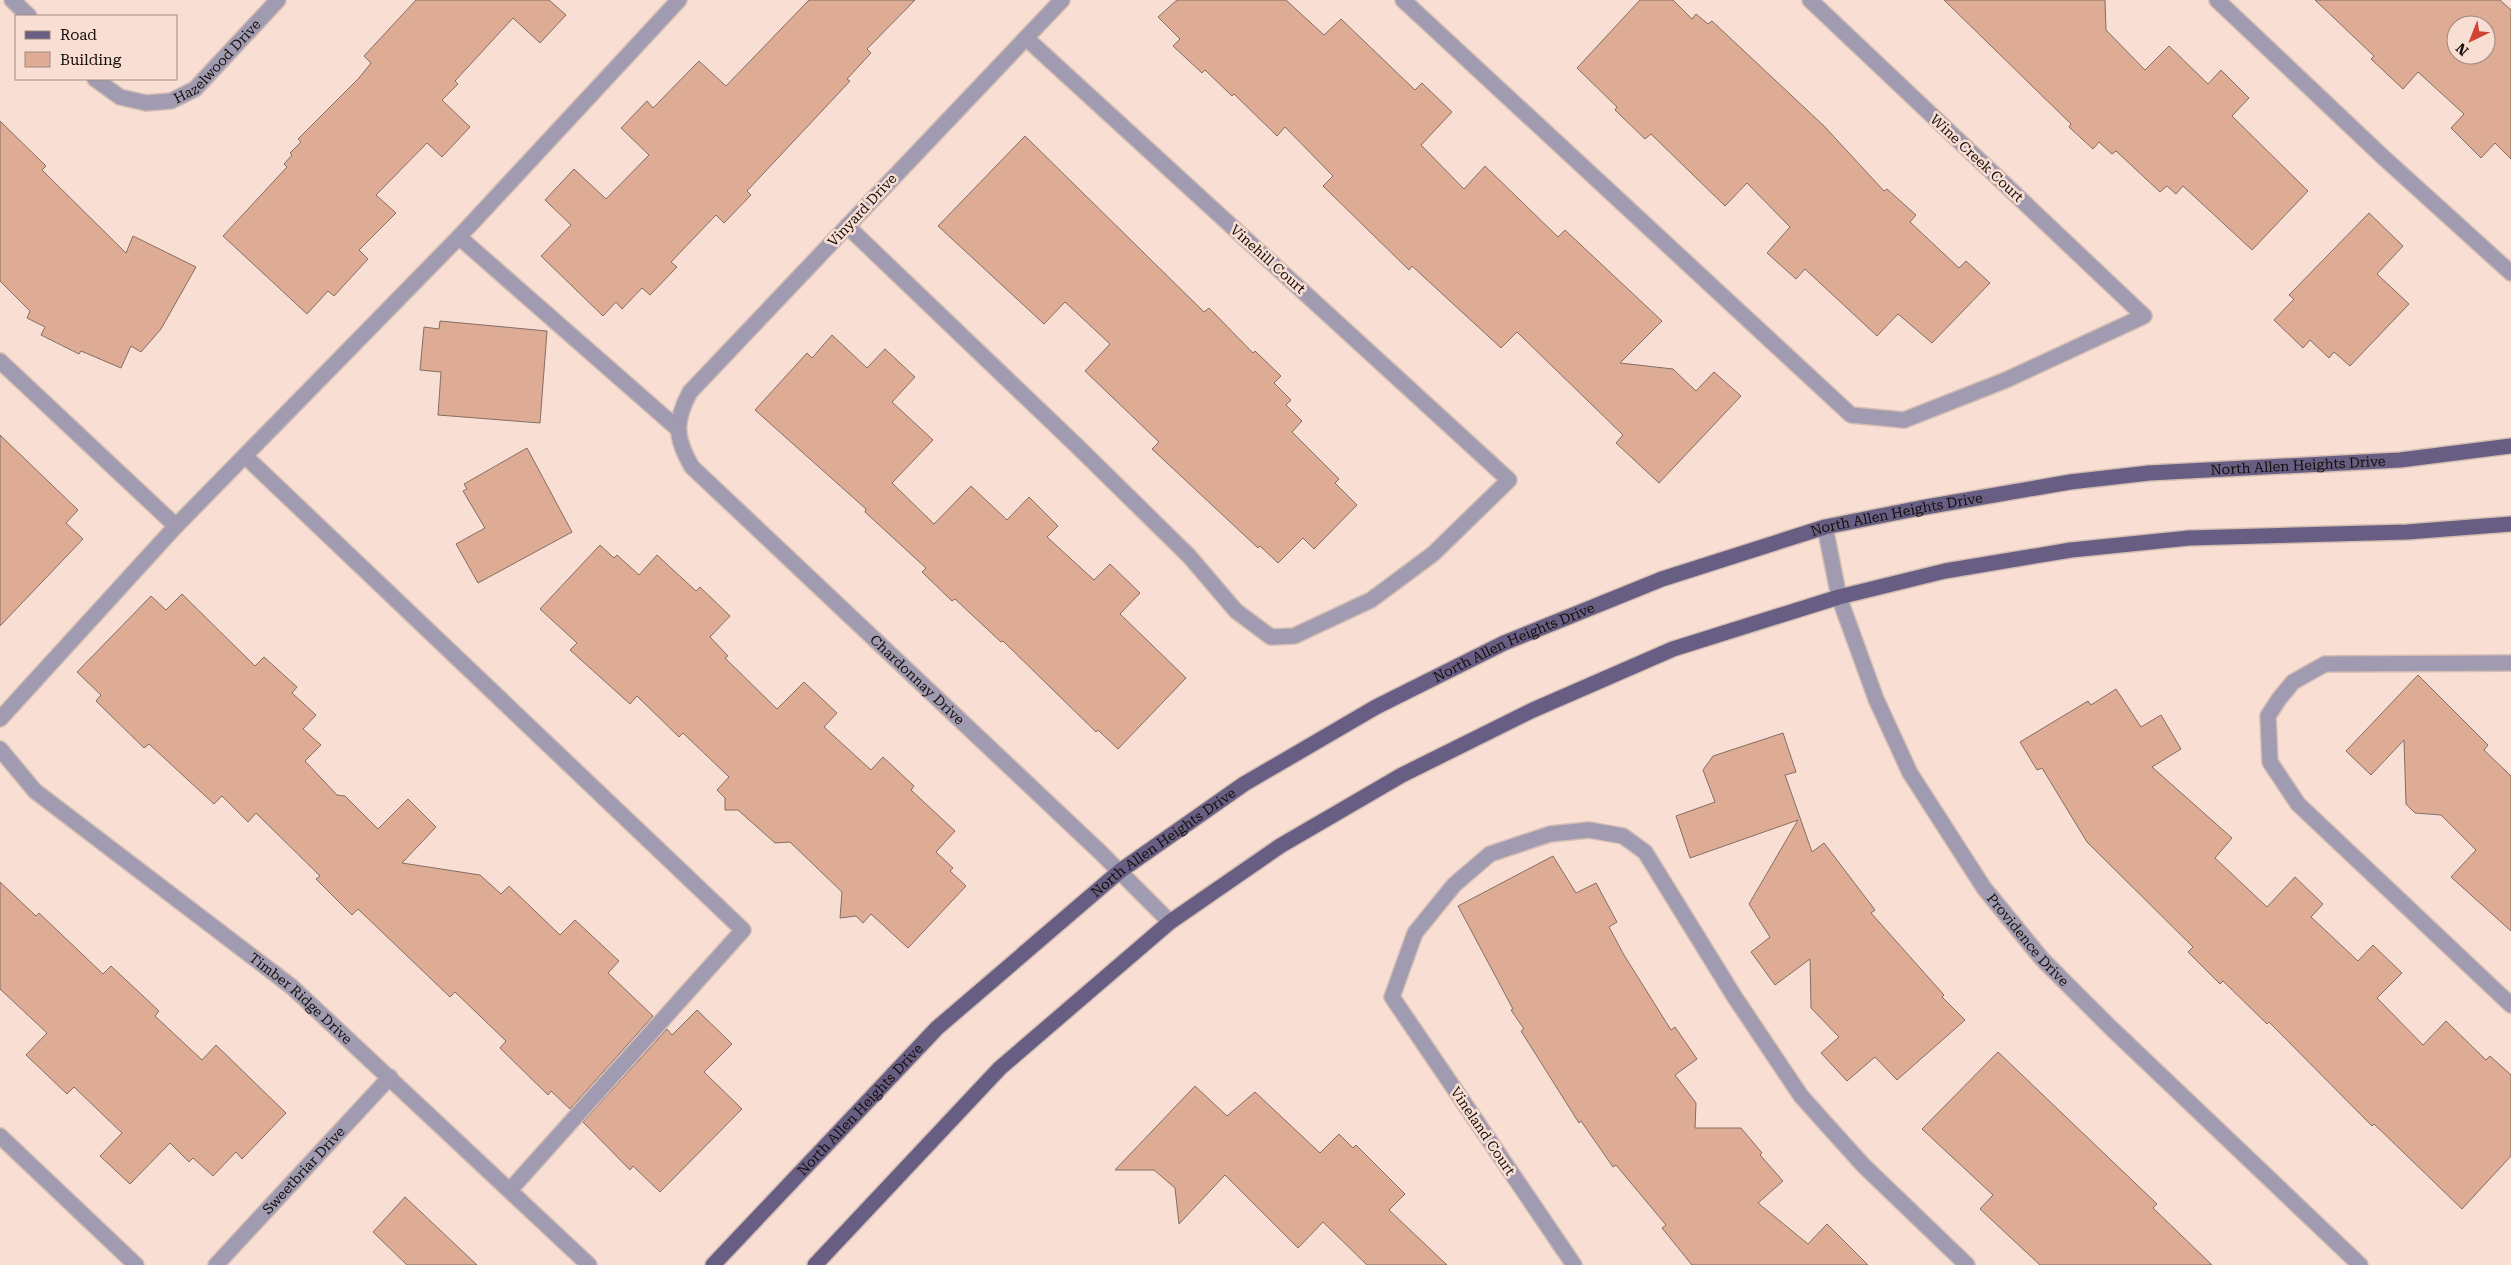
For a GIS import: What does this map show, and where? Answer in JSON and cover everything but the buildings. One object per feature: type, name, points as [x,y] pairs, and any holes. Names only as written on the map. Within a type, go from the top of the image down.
[{"type":"main road","name":"North Allen Heights Drive","points":[[713,1265],[937,1028],[1120,871],[1244,784],[1376,707],[1504,643],[1662,579],[1826,527],[1920,508],[2070,482],[2184,470],[2400,460],[2511,446]]},
{"type":"main road","points":[[815,1265],[1000,1068],[1170,922],[1280,846],[1402,775],[1534,710],[1673,650],[1839,597],[1945,571],[2071,550],[2189,538],[2407,532],[2511,524]]},
{"type":"street","points":[[12,0],[28,15]]},
{"type":"street","name":"Hazelwood Drive","points":[[96,80],[120,97],[146,103],[171,101],[195,89],[278,0]]},
{"type":"street","points":[[0,720],[176,526],[459,237],[679,0]]},
{"type":"street","name":"Vinyard Drive","points":[[678,429],[681,410],[690,392],[1062,0]]},
{"type":"street","name":"Wine Creek Court","points":[[1403,0],[1851,414],[1904,420],[2006,380],[2144,316],[1810,0]]},
{"type":"street","points":[[2217,0],[2383,158],[2511,273]]},
{"type":"street","name":"Vinehill Court","points":[[847,226],[1189,556],[1236,611],[1271,637],[1294,636],[1371,600],[1434,554],[1509,480],[1026,38]]},
{"type":"street","points":[[459,237],[678,429]]},
{"type":"street","points":[[0,361],[176,526]]},
{"type":"street","name":"Chardonnay Drive","points":[[678,429],[681,448],[692,467],[1120,871],[1170,922]]},
{"type":"street","points":[[245,456],[743,930],[510,1190]]},
{"type":"street","name":"Providence Drive","points":[[1826,527],[1839,597],[1876,699],[1910,773],[1984,888],[2042,959],[2117,1034],[2360,1265]]},
{"type":"street","points":[[2511,663],[2325,664],[2293,682],[2268,716],[2270,762],[2298,804],[2511,1006]]},
{"type":"street","name":"Timber Ridge Drive","points":[[0,749],[35,791],[292,988],[390,1077],[589,1265]]},
{"type":"street","name":"Vineland Court","points":[[1574,1265],[1392,997],[1415,933],[1454,885],[1490,854],[1550,834],[1589,830],[1623,836],[1645,852],[1734,996],[1801,1096],[1863,1165],[1967,1265]]},
{"type":"street","name":"Sweetbriar Drive","points":[[216,1265],[390,1077]]},
{"type":"street","points":[[0,1136],[136,1265]]}]
